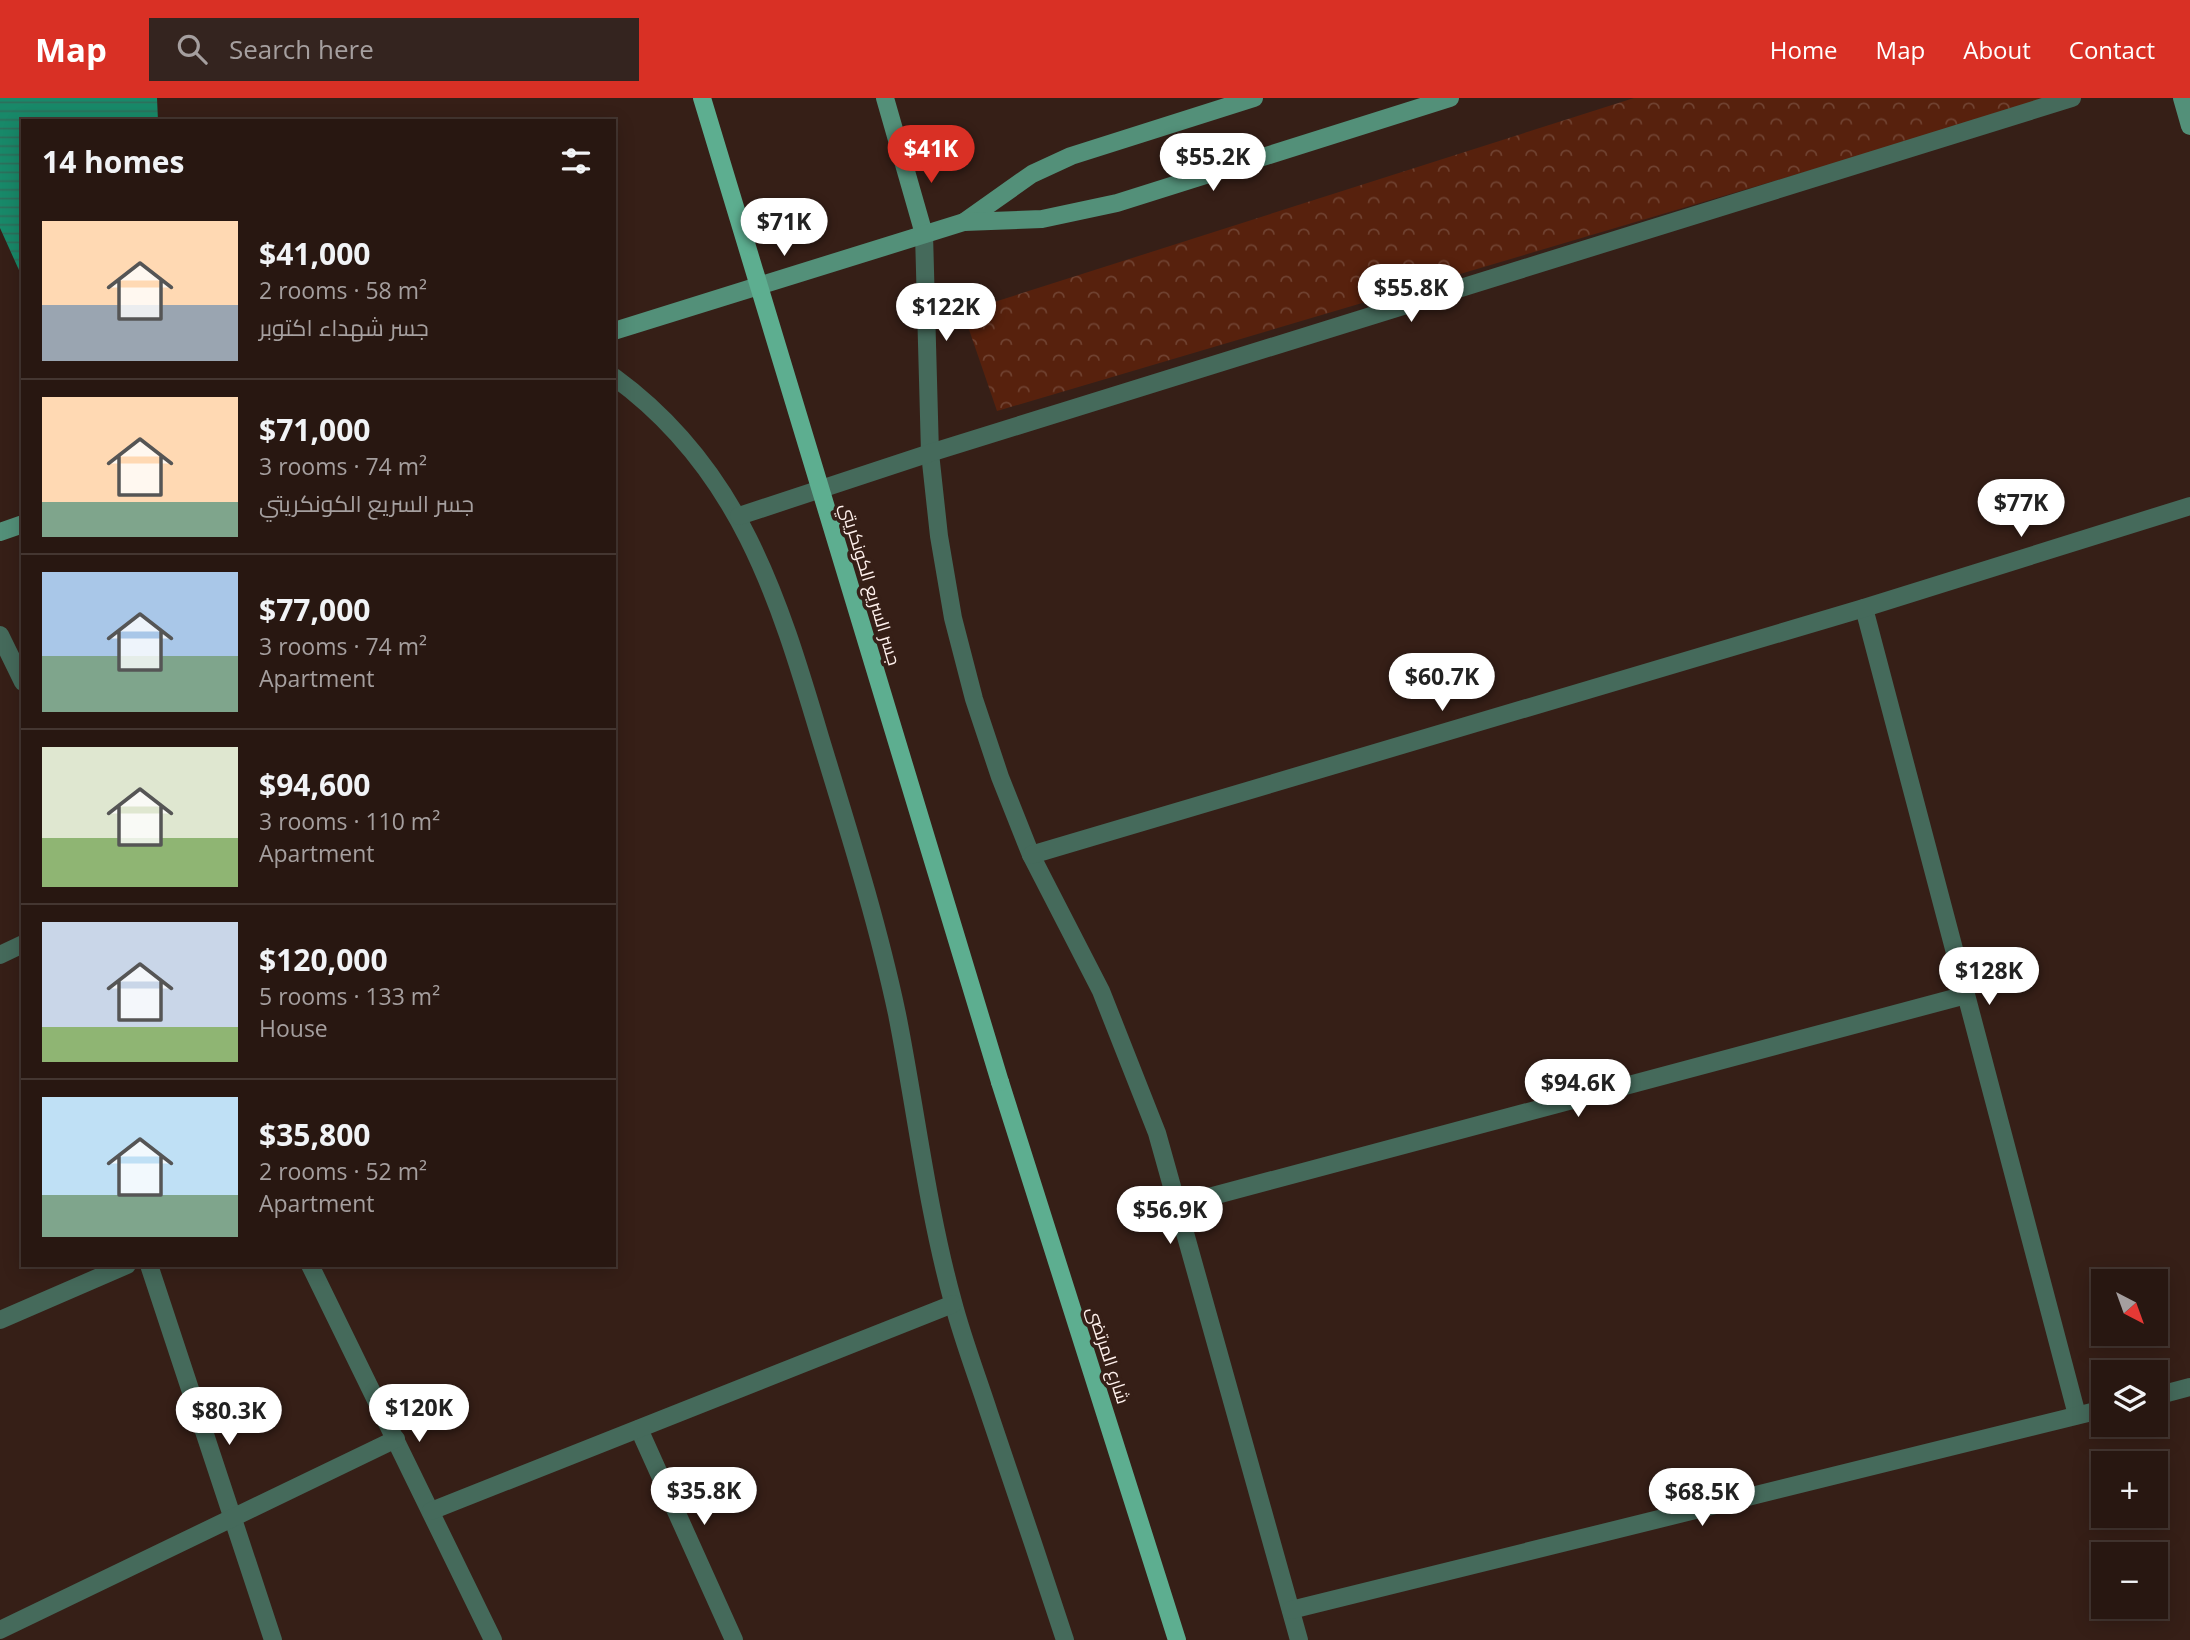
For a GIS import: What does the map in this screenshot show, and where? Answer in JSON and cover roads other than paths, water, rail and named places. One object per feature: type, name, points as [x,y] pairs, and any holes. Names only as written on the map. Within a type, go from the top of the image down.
[{"type":"main road","name":"جسر السريع الكونكريتي","points":[[702,98],[1000,1082]]},
{"type":"main road","points":[[885,98],[924,234]]},
{"type":"main road","points":[[964,222],[1021,181],[1071,156],[1254,98]]},
{"type":"main road","points":[[616,330],[964,222],[1042,219],[1117,203],[1450,98]]},
{"type":"main road","points":[[2182,98],[2190,126]]},
{"type":"main road","points":[[0,531],[21,525]]},
{"type":"main road","name":"شارع المرتضى","points":[[1000,1082],[1177,1640]]},
{"type":"street","points":[[739,516],[930,453],[2072,98]]},
{"type":"street","points":[[924,234],[930,453],[939,536],[967,672],[1000,777],[1031,855],[1068,922],[1126,1049],[1179,1205],[1299,1640]]},
{"type":"street","points":[[616,379],[672,428],[704,465],[739,516],[771,586],[810,701],[877,932],[896,1011],[924,1170],[953,1304],[1065,1640]]},
{"type":"street","points":[[1031,855],[1864,608],[2190,506]]},
{"type":"street","points":[[1864,608],[2077,1416]]},
{"type":"street","points":[[0,635],[21,678]]},
{"type":"street","points":[[0,955],[21,945]]},
{"type":"street","points":[[1179,1205],[1966,995]]},
{"type":"street","points":[[0,1320],[122,1267]]},
{"type":"street","points":[[150,1267],[273,1640]]},
{"type":"street","points":[[311,1267],[493,1640]]},
{"type":"street","points":[[431,1511],[953,1304]]},
{"type":"street","points":[[2168,1393],[2190,1387]]},
{"type":"street","points":[[1291,1610],[2091,1412]]},
{"type":"street","points":[[639,1429],[734,1640]]},
{"type":"street","points":[[0,1630],[396,1439]]}]
